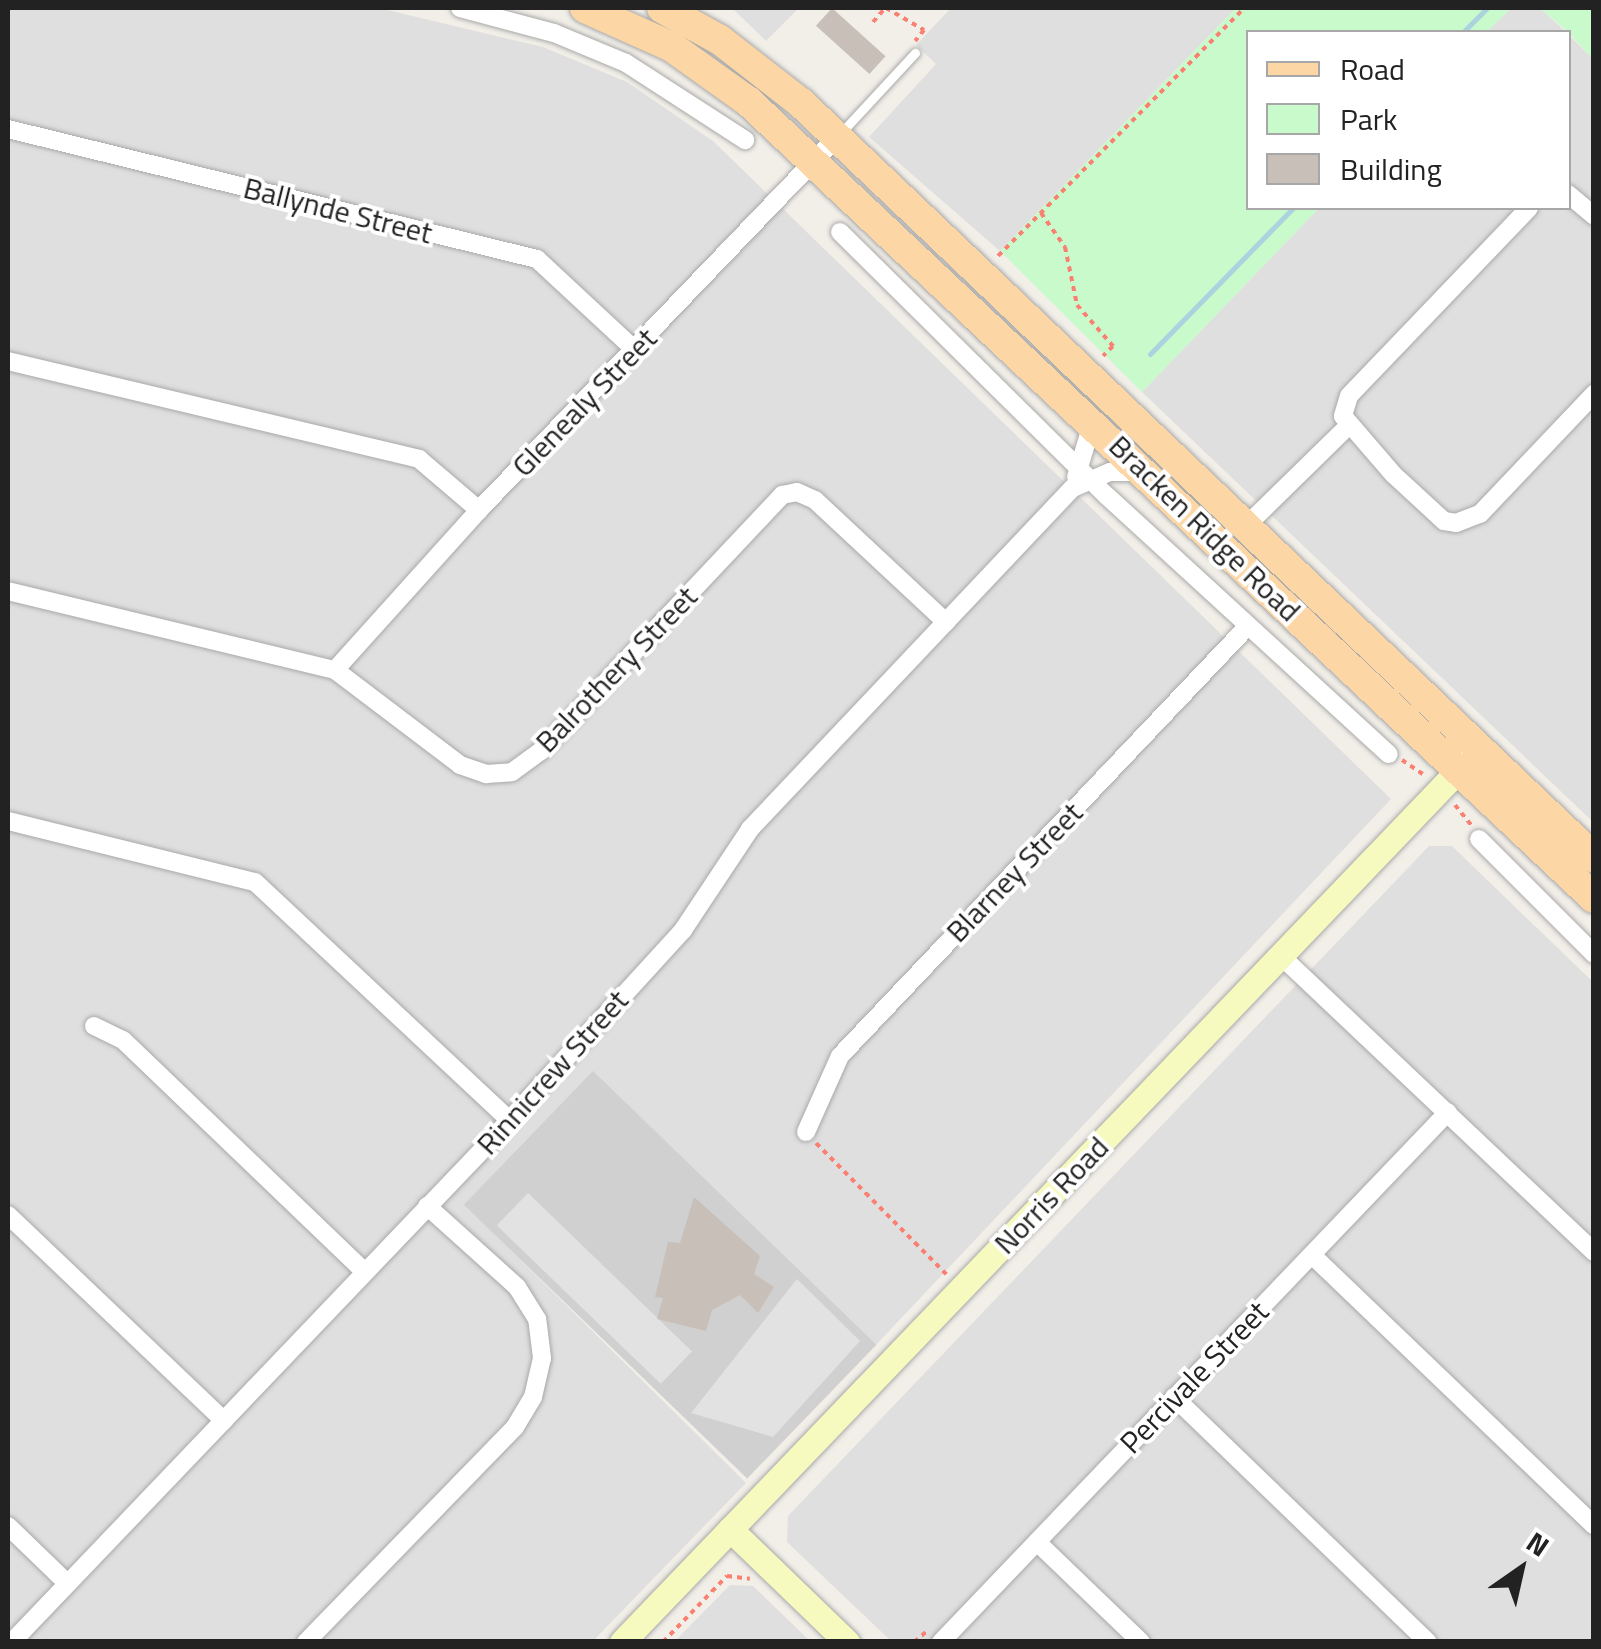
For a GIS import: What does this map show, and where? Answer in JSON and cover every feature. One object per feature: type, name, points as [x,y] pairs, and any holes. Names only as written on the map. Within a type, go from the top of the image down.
[{"type":"main road","name":"Bracken Ridge Road","points":[[585,8],[700,65],[814,162],[1147,472],[1469,759],[1594,858]]},
{"type":"main road","name":"Bracken Ridge Road","points":[[662,8],[746,58],[837,137],[1246,526],[1469,759],[1594,898]]},
{"type":"main road","name":"Norris Road","points":[[622,1642],[1469,759]]},
{"type":"main road","points":[[730,1529],[846,1642]]},
{"type":"street","points":[[460,8],[594,48],[689,101],[745,140]]},
{"type":"street","points":[[689,101],[700,65]]},
{"type":"street","name":"Ballynde Street","points":[[8,129],[537,259],[636,351]]},
{"type":"street","name":"Glenealy Street","points":[[335,670],[479,510],[636,351],[837,137]]},
{"type":"street","points":[[1571,197],[1594,216]]},
{"type":"street","points":[[1246,526],[1347,427],[1349,396],[1526,210]]},
{"type":"street","name":"Bracken Ridge Road","points":[[840,232],[1080,478],[1397,757]]},
{"type":"street","points":[[8,361],[419,460],[479,510]]},
{"type":"street","points":[[1347,427],[1434,513],[1456,524],[1480,514],[1590,403]]},
{"type":"street","name":"Rinnicrew Street","points":[[12,1642],[428,1206],[684,930],[750,830],[1080,478],[1093,420]]},
{"type":"street","points":[[1080,478],[1147,472]]},
{"type":"street","name":"Balrothery Street","points":[[8,592],[335,670],[460,765],[486,774],[512,772],[541,751],[769,507],[797,492],[816,500],[946,622]]},
{"type":"street","name":"Blarney Street","points":[[806,1132],[840,1056],[1246,628]]},
{"type":"street","points":[[8,821],[255,882],[508,1118]]},
{"type":"street","points":[[1475,832],[1594,954]]},
{"type":"street","points":[[1281,956],[1594,1252]]},
{"type":"street","points":[[94,1026],[123,1040],[364,1271]]},
{"type":"street","name":"Percivale Street","points":[[940,1642],[1448,1112]]},
{"type":"street","points":[[306,1642],[514,1427],[533,1397],[542,1358],[537,1320],[517,1288],[428,1206]]},
{"type":"street","points":[[8,1215],[224,1421]]},
{"type":"street","points":[[1312,1256],[1594,1525]]},
{"type":"street","points":[[1174,1397],[1428,1642]]},
{"type":"street","points":[[8,1526],[67,1583]]},
{"type":"street","points":[[1036,1542],[1141,1642]]},
{"type":"lane","points":[[837,137],[915,53]]},
{"type":"path","points":[[873,22],[886,8],[924,30],[908,42]]},
{"type":"path","points":[[991,264],[1244,8]]},
{"type":"path","points":[[1042,213],[1065,247],[1078,305],[1113,346],[1095,363]]},
{"type":"path","points":[[1397,757],[1420,770]]},
{"type":"path","points":[[1462,812],[1475,832]]},
{"type":"path","points":[[806,1132],[946,1275]]},
{"type":"path","points":[[663,1642],[727,1576],[757,1584]]},
{"type":"shaded area","points":[[8,8],[379,8],[543,47],[627,82],[713,141],[1391,799],[874,1347],[593,1072],[470,1210],[746,1483],[593,1641],[8,1642]]},
{"type":"shaded area","points":[[732,8],[799,8],[766,41]]},
{"type":"shaded area","points":[[951,8],[1236,8],[1000,251],[869,137],[936,64],[916,45]]},
{"type":"shaded area","points":[[1511,8],[1540,8],[1564,30],[1489,30]]},
{"type":"shaded area","points":[[1571,37],[1593,59],[1593,822],[1142,392],[1317,210],[1571,210]]},
{"type":"shaded area","points":[[1429,846],[1452,846],[1593,982],[1593,1641],[891,1641],[787,1542],[788,1516]]},
{"type":"shaded area","points":[[593,1071],[876,1345],[747,1478],[464,1205]]},
{"type":"shaded area","points":[[528,1193],[692,1351],[661,1384],[497,1225]]},
{"type":"shaded area","points":[[797,1279],[860,1341],[773,1437],[691,1413]]},
{"type":"shaded area","points":[[730,1585],[753,1586],[810,1641],[675,1641]]},
{"type":"green space","points":[[1236,8],[1511,8],[1489,30],[1246,30],[1246,210],[1317,210],[1142,392],[1000,251]]},
{"type":"green space","points":[[1540,8],[1593,8],[1593,59],[1571,35],[1571,30],[1566,30]]},
{"type":"building","points":[[832,8],[886,56],[869,74],[816,26]]},
{"type":"building","points":[[694,1197],[760,1256],[754,1274],[774,1287],[758,1313],[740,1295],[712,1310],[706,1331],[657,1319],[663,1298],[655,1297],[668,1242],[680,1243]]},
{"type":"waterway","points":[[1465,30],[1487,8]]},
{"type":"waterway","points":[[1150,354],[1291,210]]}]
